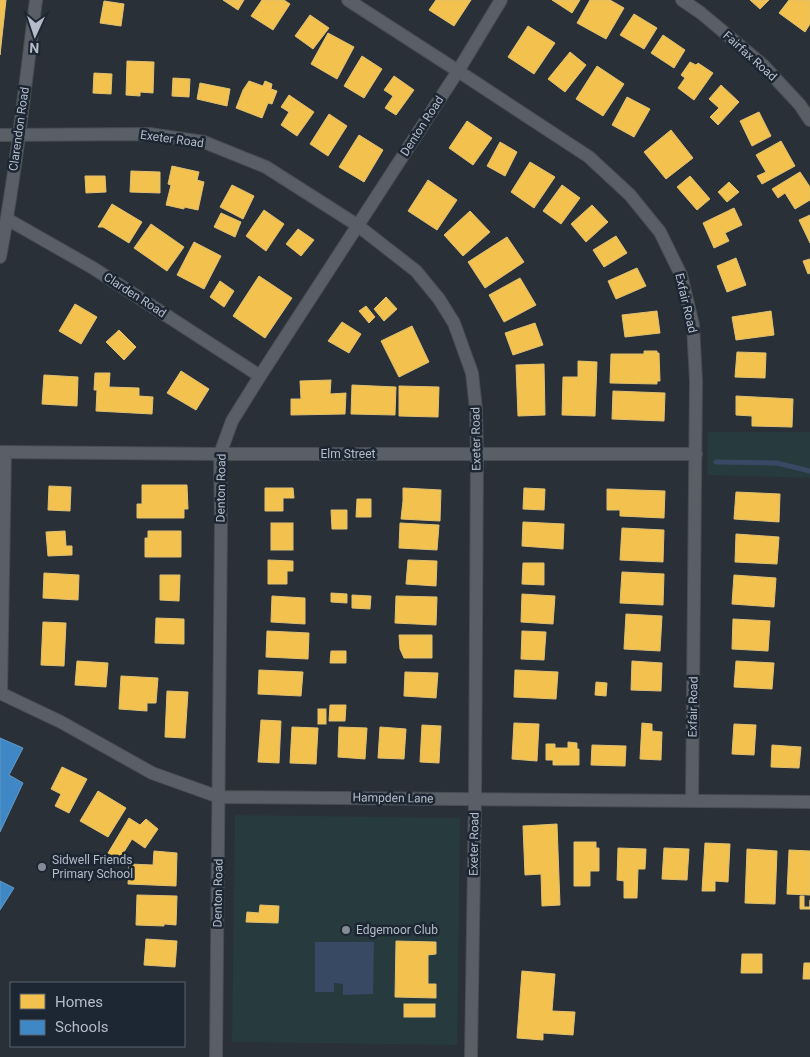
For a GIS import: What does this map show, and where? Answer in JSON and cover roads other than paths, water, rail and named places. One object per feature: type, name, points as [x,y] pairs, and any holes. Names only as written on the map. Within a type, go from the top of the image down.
[{"type":"street","name":"Clarendon Road","points":[[0,257],[19,135],[36,0]]},
{"type":"street","name":"Exfair Road","points":[[348,0],[589,157],[630,195],[660,232],[681,275],[693,325],[696,381],[692,800]]},
{"type":"street","name":"Denton Road","points":[[216,1057],[220,454],[232,422],[260,376],[458,70],[501,0]]},
{"type":"street","name":"Fairfax Road","points":[[682,0],[702,13],[764,65],[800,105],[810,120]]},
{"type":"street","name":"Exeter Road","points":[[0,135],[149,134],[204,142],[266,167],[357,226],[416,271],[440,299],[454,322],[472,373],[476,409],[475,799],[471,1057]]},
{"type":"street","name":"Clarden Road","points":[[7,219],[93,268],[260,376]]},
{"type":"street","name":"Elm Street","points":[[3,452],[696,454]]},
{"type":"street","points":[[0,693],[3,452]]},
{"type":"street","name":"Hampden Lane","points":[[0,693],[61,722],[152,773],[219,797],[810,802]]},
{"type":"water","points":[[315,942],[374,942],[373,994],[343,995],[343,984],[334,983],[334,992],[315,992]]},
{"type":"waterway","points":[[716,462],[777,463],[810,471]]},
{"type":"place","name":"Sidwell Friends Primary School","points":[[42,867]]},
{"type":"place","name":"Edgemoor Club","points":[[346,930]]}]
